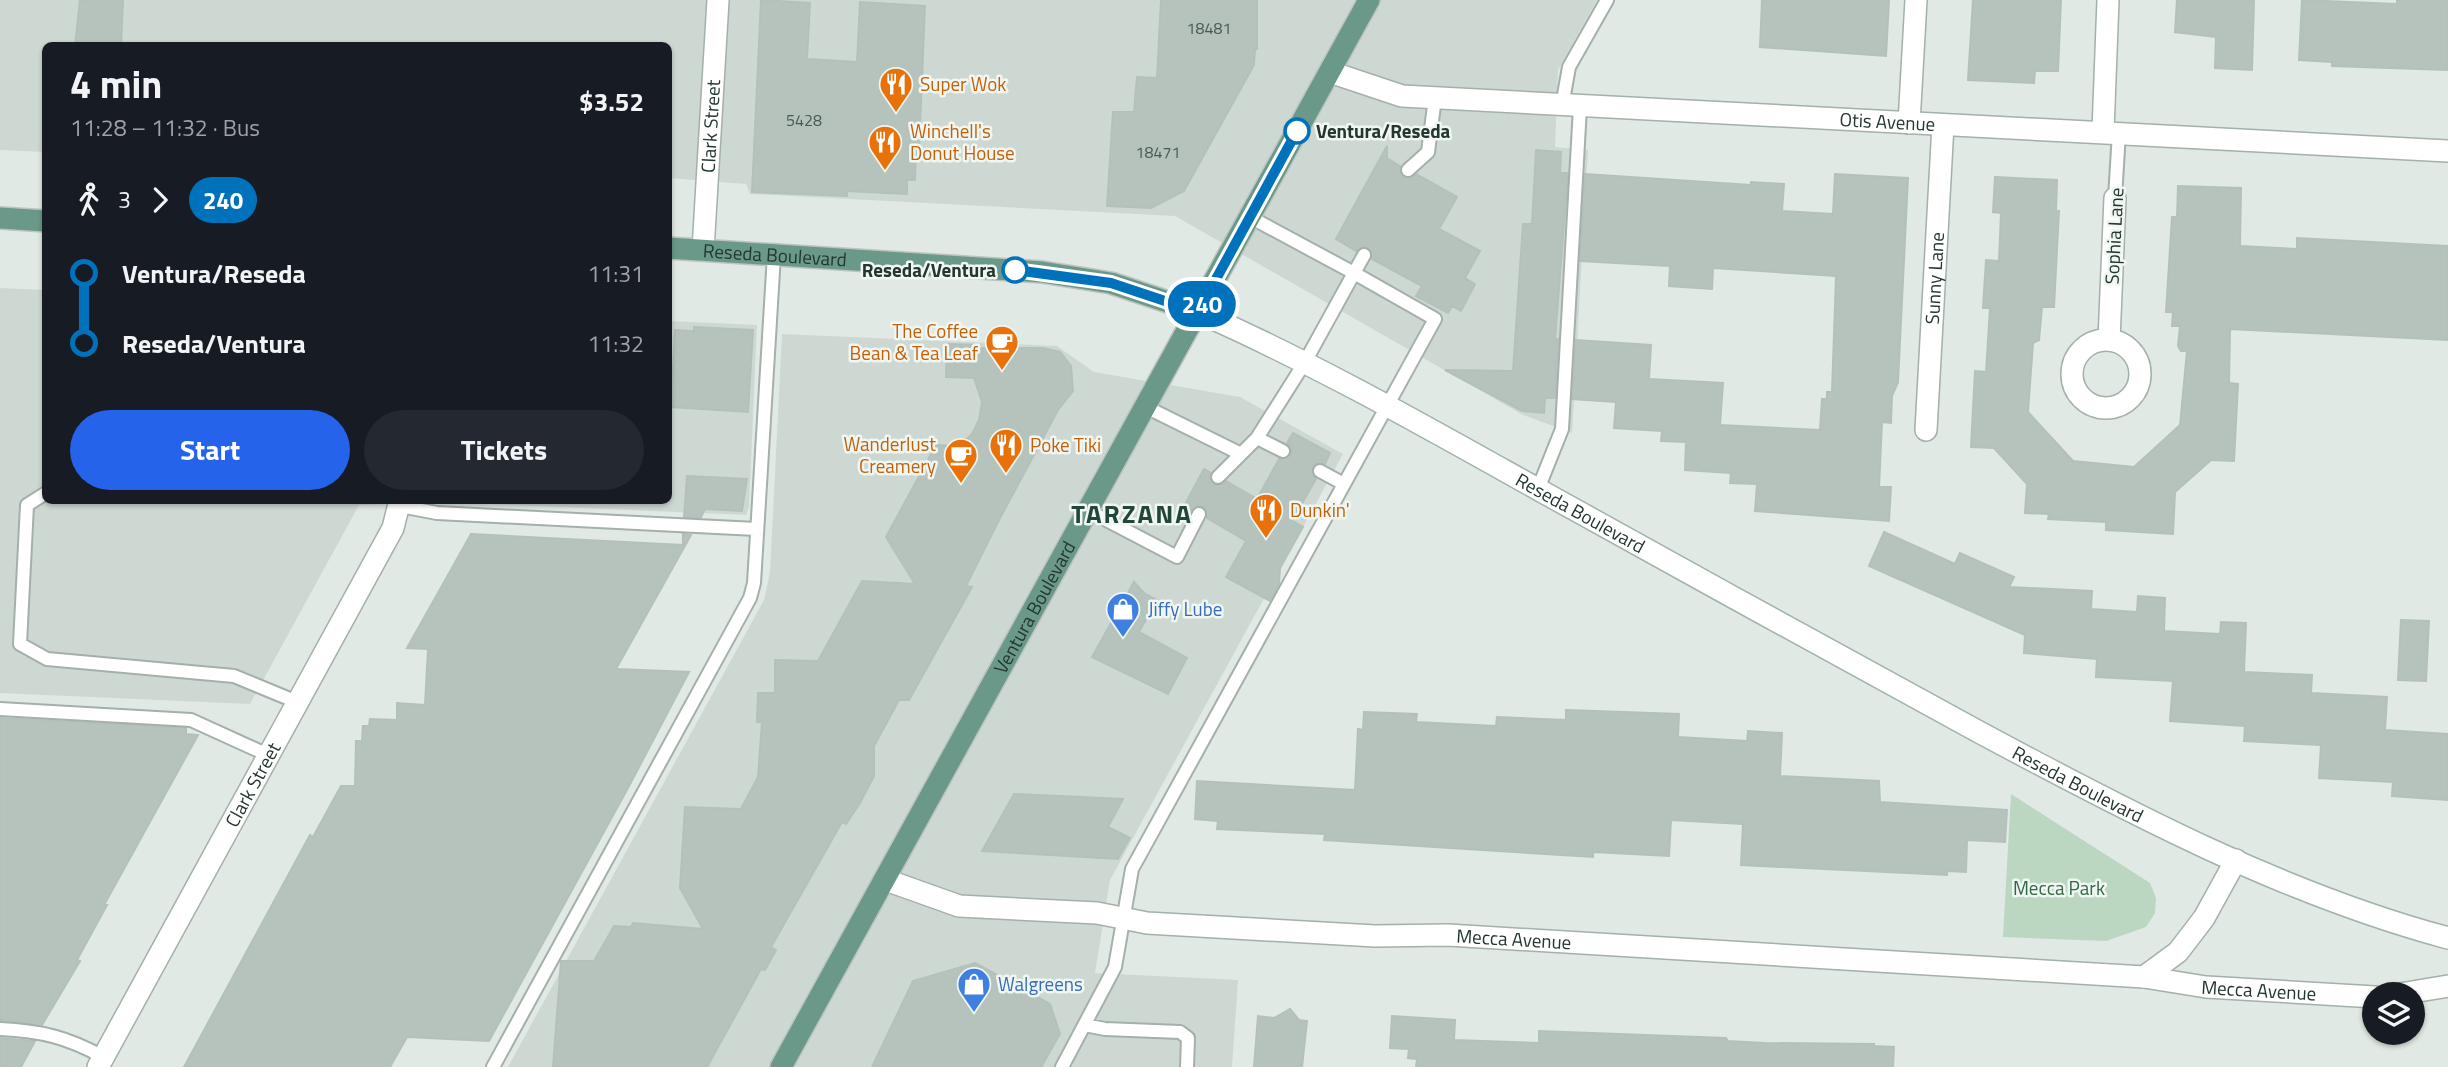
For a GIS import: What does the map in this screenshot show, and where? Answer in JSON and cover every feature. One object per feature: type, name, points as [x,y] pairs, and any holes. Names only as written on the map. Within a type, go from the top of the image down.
[{"type":"main road","name":"Ventura Boulevard","points":[[781,1067],[1368,0]]},
{"type":"main road","points":[[0,218],[42,220]]},
{"type":"main road","name":"Reseda Boulevard","points":[[672,248],[1042,272],[1111,283],[1198,312]]},
{"type":"street","name":"Clark Street","points":[[704,250],[718,0]]},
{"type":"street","points":[[1909,123],[1916,0]]},
{"type":"street","points":[[2108,0],[2111,132]]},
{"type":"street","name":"Otis Avenue","points":[[1330,72],[1393,94],[1435,98],[2448,151]]},
{"type":"street","name":"Sunny Lane","points":[[1926,430],[1943,125]]},
{"type":"street","name":"Sophia Lane","points":[[2109,340],[2115,198]]},
{"type":"street","name":"Reseda Boulevard","points":[[1198,312],[1305,362],[1387,405],[2082,788],[2236,860],[2329,898],[2448,938]]},
{"type":"street","name":"Clark Street","points":[[100,1062],[393,528],[400,504]]},
{"type":"street","points":[[2144,976],[2178,952],[2204,918],[2236,860]]},
{"type":"street","name":"Mecca Avenue","points":[[886,880],[959,906],[1097,913],[1147,923],[1375,936],[1448,935],[2144,976],[2206,987],[2362,996]]},
{"type":"street","points":[[2425,990],[2448,986]]},
{"type":"lane","points":[[1538,489],[1562,429],[1571,107],[1569,68],[1607,0]]},
{"type":"lane","points":[[1408,170],[1428,152],[1435,98]]},
{"type":"lane","name":"Sophia Lane","points":[[2111,132],[2115,198]]},
{"type":"lane","points":[[1062,1067],[1115,967],[1132,869],[1342,483],[1435,319],[1251,217]]},
{"type":"lane","points":[[493,1067],[750,598],[754,583],[774,255]]},
{"type":"lane","points":[[1218,477],[1256,438],[1305,362],[1364,255]]},
{"type":"lane","points":[[1146,407],[1241,454]]},
{"type":"lane","points":[[1256,438],[1283,451]]},
{"type":"lane","points":[[1320,471],[1342,483]]},
{"type":"lane","points":[[42,496],[27,505],[20,644],[47,659],[234,676],[297,702]]},
{"type":"lane","points":[[404,504],[437,513],[756,529]]},
{"type":"lane","points":[[1089,511],[1177,557],[1199,514]]},
{"type":"lane","points":[[0,709],[191,720],[268,755]]},
{"type":"lane","points":[[1085,1025],[1105,1029],[1180,1032],[1188,1038],[1187,1067]]},
{"type":"lane","points":[[0,1029],[70,1038],[100,1062]]},
{"type":"shaded area","points":[[0,0],[1597,0],[1558,70],[1555,147],[1588,150],[1572,433],[1523,415],[1175,216],[750,194],[746,184],[672,178],[672,42],[42,42],[42,152],[0,150]]},
{"type":"shaded area","points":[[0,288],[42,290],[42,504],[388,504],[359,505],[250,704],[0,693]]},
{"type":"shaded area","points":[[672,321],[757,325],[749,507],[746,515],[491,504],[672,504]]},
{"type":"shaded area","points":[[782,334],[1057,346],[1094,372],[1240,397],[1343,454],[1110,880],[1095,973],[1238,980],[1232,1067],[508,1067],[764,600],[770,573]]},
{"type":"green space","name":"Mecca Park","points":[[2011,794],[2150,883],[2156,898],[2155,913],[2146,927],[2106,941],[2003,937]]},
{"type":"building","points":[[80,0],[123,0],[121,42],[75,42]]},
{"type":"building","points":[[761,0],[810,3],[807,59],[857,62],[860,2],[925,6],[919,150],[916,149],[915,180],[907,180],[907,194],[847,191],[847,196],[752,192]]},
{"type":"building","points":[[1161,0],[1257,0],[1257,49],[1254,65],[1184,191],[1151,208],[1107,206],[1113,112],[1134,112],[1137,77],[1157,78]]},
{"type":"building","points":[[1762,0],[1889,0],[1886,56],[1760,47]]},
{"type":"building","points":[[1973,0],[2061,0],[2058,71],[2035,71],[2034,83],[1968,80]]},
{"type":"building","points":[[2177,0],[2254,0],[2252,70],[2215,68],[2216,37],[2175,32]]},
{"type":"building","points":[[2302,0],[2397,4],[2397,0],[2448,0],[2448,70],[2332,66],[2332,62],[2299,60]]},
{"type":"building","points":[[1387,146],[1387,158],[1400,166],[1402,176],[1409,179],[1416,174],[1457,197],[1439,229],[1480,251],[1465,278],[1475,284],[1461,311],[1452,306],[1448,313],[1416,296],[1422,286],[1372,259],[1369,248],[1363,246],[1356,251],[1336,239]]},
{"type":"building","points":[[1536,150],[1561,152],[1560,173],[1568,173],[1555,339],[1558,339],[1555,398],[1545,398],[1544,413],[1522,411],[1445,370],[1513,371],[1523,224],[1532,224]]},
{"type":"building","points":[[1585,174],[1751,185],[1751,182],[1784,184],[1782,211],[1833,214],[1835,174],[1908,178],[1898,382],[1892,396],[1891,423],[1882,422],[1879,487],[1891,487],[1889,521],[1755,511],[1757,484],[1730,483],[1731,473],[1685,470],[1686,442],[1661,441],[1662,431],[1614,428],[1616,402],[1572,399],[1576,340],[1651,345],[1649,379],[1723,383],[1720,425],[1820,430],[1822,399],[1827,399],[1827,392],[1832,392],[1836,276],[1713,268],[1712,289],[1669,286],[1670,266],[1580,261]]},
{"type":"building","points":[[1995,177],[2057,180],[2056,211],[2059,211],[2054,307],[2042,307],[2039,340],[2033,343],[2028,412],[2073,461],[2134,467],[2180,425],[2187,351],[2181,351],[2178,346],[2180,326],[2172,326],[2173,312],[2166,312],[2172,217],[2177,217],[2178,186],[2241,188],[2240,246],[2297,249],[2297,238],[2448,246],[2448,340],[2230,329],[2229,383],[2238,384],[2234,461],[2211,460],[2175,492],[2173,534],[2106,530],[2106,522],[2048,519],[2049,514],[2025,513],[2027,484],[1994,448],[1971,447],[1975,371],[1986,372],[1990,308],[1983,308],[1986,260],[1999,261],[2001,213],[1993,212]]},
{"type":"building","points":[[694,327],[753,330],[748,412],[672,407],[675,330],[694,331]]},
{"type":"building","points":[[947,344],[980,345],[980,348],[1043,348],[1060,352],[1071,366],[1073,391],[1058,410],[999,520],[966,586],[972,587],[909,700],[899,700],[874,746],[874,776],[860,803],[846,824],[842,822],[771,947],[776,950],[765,970],[761,969],[707,1067],[553,1067],[561,961],[594,961],[614,926],[631,927],[633,923],[703,929],[680,888],[685,807],[741,809],[758,777],[762,722],[757,722],[758,693],[775,693],[775,660],[818,661],[862,581],[915,584],[886,537],[936,445],[958,446],[972,434],[979,420],[982,402],[974,378],[946,377]]},
{"type":"building","points":[[1293,433],[1330,453],[1325,464],[1316,463],[1312,467],[1316,479],[1292,521],[1303,527],[1280,568],[1279,584],[1270,601],[1226,577],[1246,541],[1207,518],[1204,507],[1198,505],[1191,510],[1184,506],[1204,469],[1211,473],[1210,480],[1215,485],[1226,481],[1257,499],[1279,459],[1290,455],[1292,450],[1287,443]]},
{"type":"building","points":[[687,476],[747,479],[742,511],[705,509],[701,517],[684,517]]},
{"type":"building","points":[[1884,532],[1955,564],[1960,553],[2014,577],[2009,587],[2092,591],[2091,609],[2137,612],[2138,596],[2165,598],[2164,631],[2220,634],[2221,622],[2246,623],[2244,672],[2312,675],[2311,693],[2387,697],[2385,730],[2448,734],[2448,800],[2392,796],[2393,782],[2319,778],[2321,745],[2244,741],[2245,726],[2170,721],[2173,681],[2096,677],[2097,659],[2024,653],[2025,635],[1869,566]]},
{"type":"building","points":[[471,534],[683,545],[683,534],[691,535],[616,669],[689,672],[628,788],[489,1041],[407,1037],[390,1067],[184,1067],[310,835],[313,837],[341,786],[355,786],[356,741],[362,741],[363,726],[369,726],[370,719],[397,720],[397,703],[425,705],[428,649],[407,648]]},
{"type":"building","points":[[1134,582],[1145,594],[1157,600],[1139,632],[1187,658],[1168,694],[1092,657]]},
{"type":"building","points":[[2401,620],[2429,621],[2426,681],[2398,680]]},
{"type":"building","points":[[1566,710],[1679,714],[1678,737],[1747,741],[1748,731],[1782,733],[1780,776],[1879,781],[1880,802],[2007,810],[2005,842],[1967,840],[1966,872],[1947,871],[1947,875],[1741,865],[1743,824],[1671,820],[1669,856],[1593,852],[1593,857],[1324,840],[1325,834],[1217,829],[1218,821],[1195,819],[1197,781],[1355,790],[1358,729],[1363,730],[1364,712],[1417,714],[1416,722],[1496,726],[1497,717],[1566,720]]},
{"type":"building","points":[[0,718],[186,728],[186,734],[198,735],[104,905],[107,905],[77,960],[80,961],[42,1025],[0,1020]]},
{"type":"building","points":[[1014,794],[1123,799],[1108,827],[1130,838],[1118,859],[982,851]]},
{"type":"building","name":"Walgreens","points":[[975,963],[1050,1004],[1060,1034],[1041,1067],[872,1067],[913,981]]},
{"type":"building","points":[[1290,1009],[1299,1020],[1307,1021],[1302,1067],[1254,1067],[1258,1016],[1274,1018]]},
{"type":"building","points":[[1392,1016],[1455,1020],[1454,1040],[1539,1043],[1539,1031],[1726,1038],[1728,1041],[1765,1043],[1874,1044],[1873,1046],[1894,1047],[1893,1067],[1416,1067],[1417,1059],[1408,1058],[1409,1049],[1390,1048]]},
{"type":"building","points":[[0,1038],[35,1041],[21,1067],[0,1067]]},
{"type":"bus line","name":"240","points":[[1015,270],[1111,283],[1198,312],[1297,131]]},
{"type":"place","name":"Super Wok","points":[[896,114]]},
{"type":"place","name":"Ventura/Reseda","points":[[1297,131]]},
{"type":"place","name":"Winchell's Donut House","points":[[885,172]]},
{"type":"place","name":"Reseda/Ventura","points":[[1015,270]]},
{"type":"place","name":"The Coffee Bean & Tea Leaf","points":[[1002,372]]},
{"type":"place","name":"Poke Tiki","points":[[1006,475]]},
{"type":"place","name":"Wanderlust Creamery","points":[[961,485]]},
{"type":"place","name":"Dunkin'","points":[[1266,540]]},
{"type":"place","name":"Jiffy Lube","points":[[1123,639]]},
{"type":"place","name":"Walgreens","points":[[974,1014]]},
{"type":"district","name":"TARZANA","points":[[1132,514]]}]
